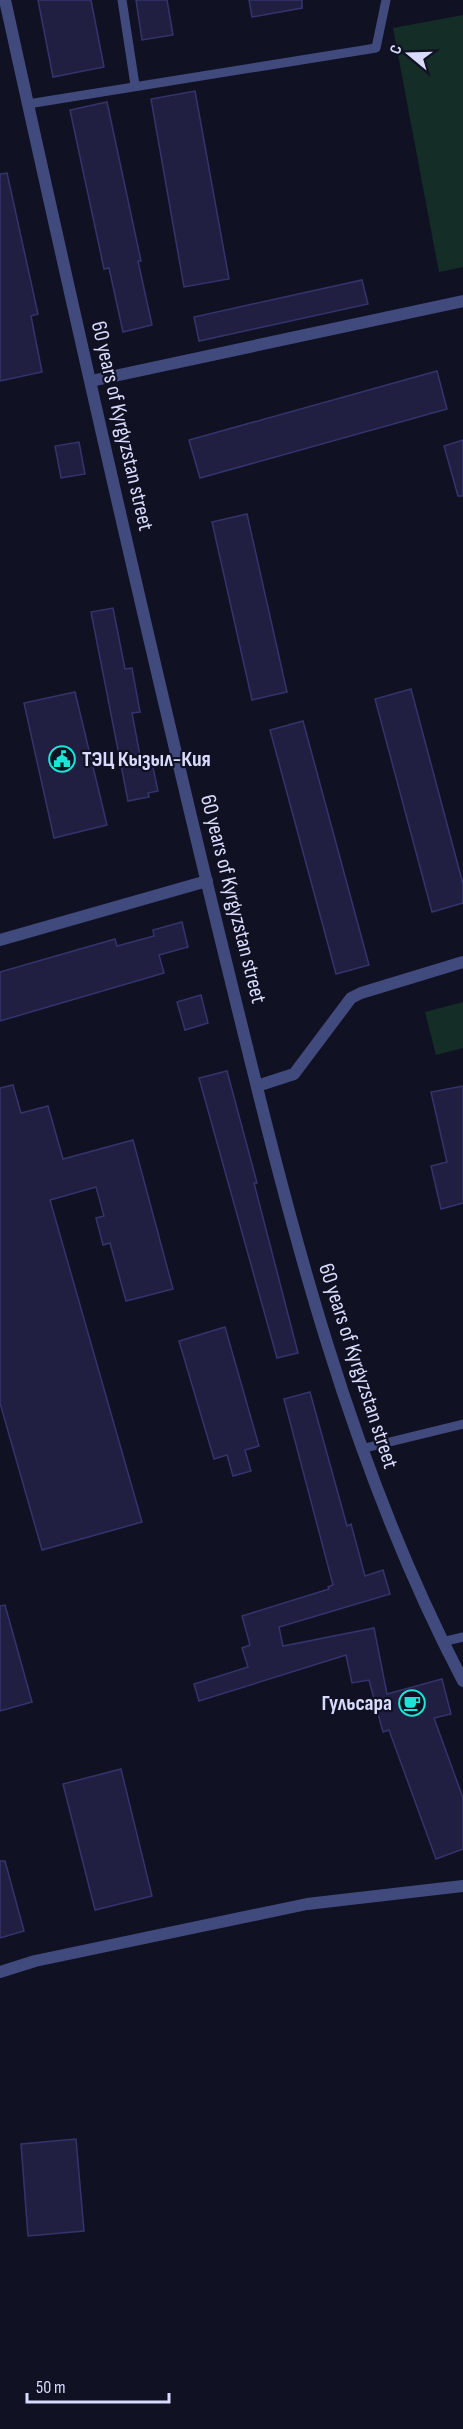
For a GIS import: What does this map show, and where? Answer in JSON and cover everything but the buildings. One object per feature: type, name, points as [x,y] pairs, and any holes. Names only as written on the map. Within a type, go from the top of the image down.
[{"type":"street","name":"60 years of Kyrgyzstan street","points":[[5,0],[207,881],[257,1086],[317,1312],[361,1449],[442,1642],[463,1681]]},
{"type":"street","points":[[91,381],[463,301]]},
{"type":"street","points":[[0,940],[207,881]]},
{"type":"street","points":[[257,1086],[294,1074],[351,998],[463,962]]},
{"type":"street","points":[[0,1972],[35,1961],[307,1904],[463,1886]]},
{"type":"lane","points":[[122,0],[135,85]]},
{"type":"lane","points":[[28,104],[376,48],[386,0]]},
{"type":"lane","points":[[361,1449],[463,1424]]},
{"type":"lane","points":[[442,1642],[463,1637]]},
{"type":"green space","points":[[463,15],[463,267],[439,272],[393,28]]},
{"type":"green space","points":[[463,1002],[463,1048],[436,1055],[425,1012]]},
{"type":"place","name":"ТЭЦ Кызыл-Кия","points":[[62,759]]},
{"type":"place","name":"Гульсара","points":[[412,1703]]}]
